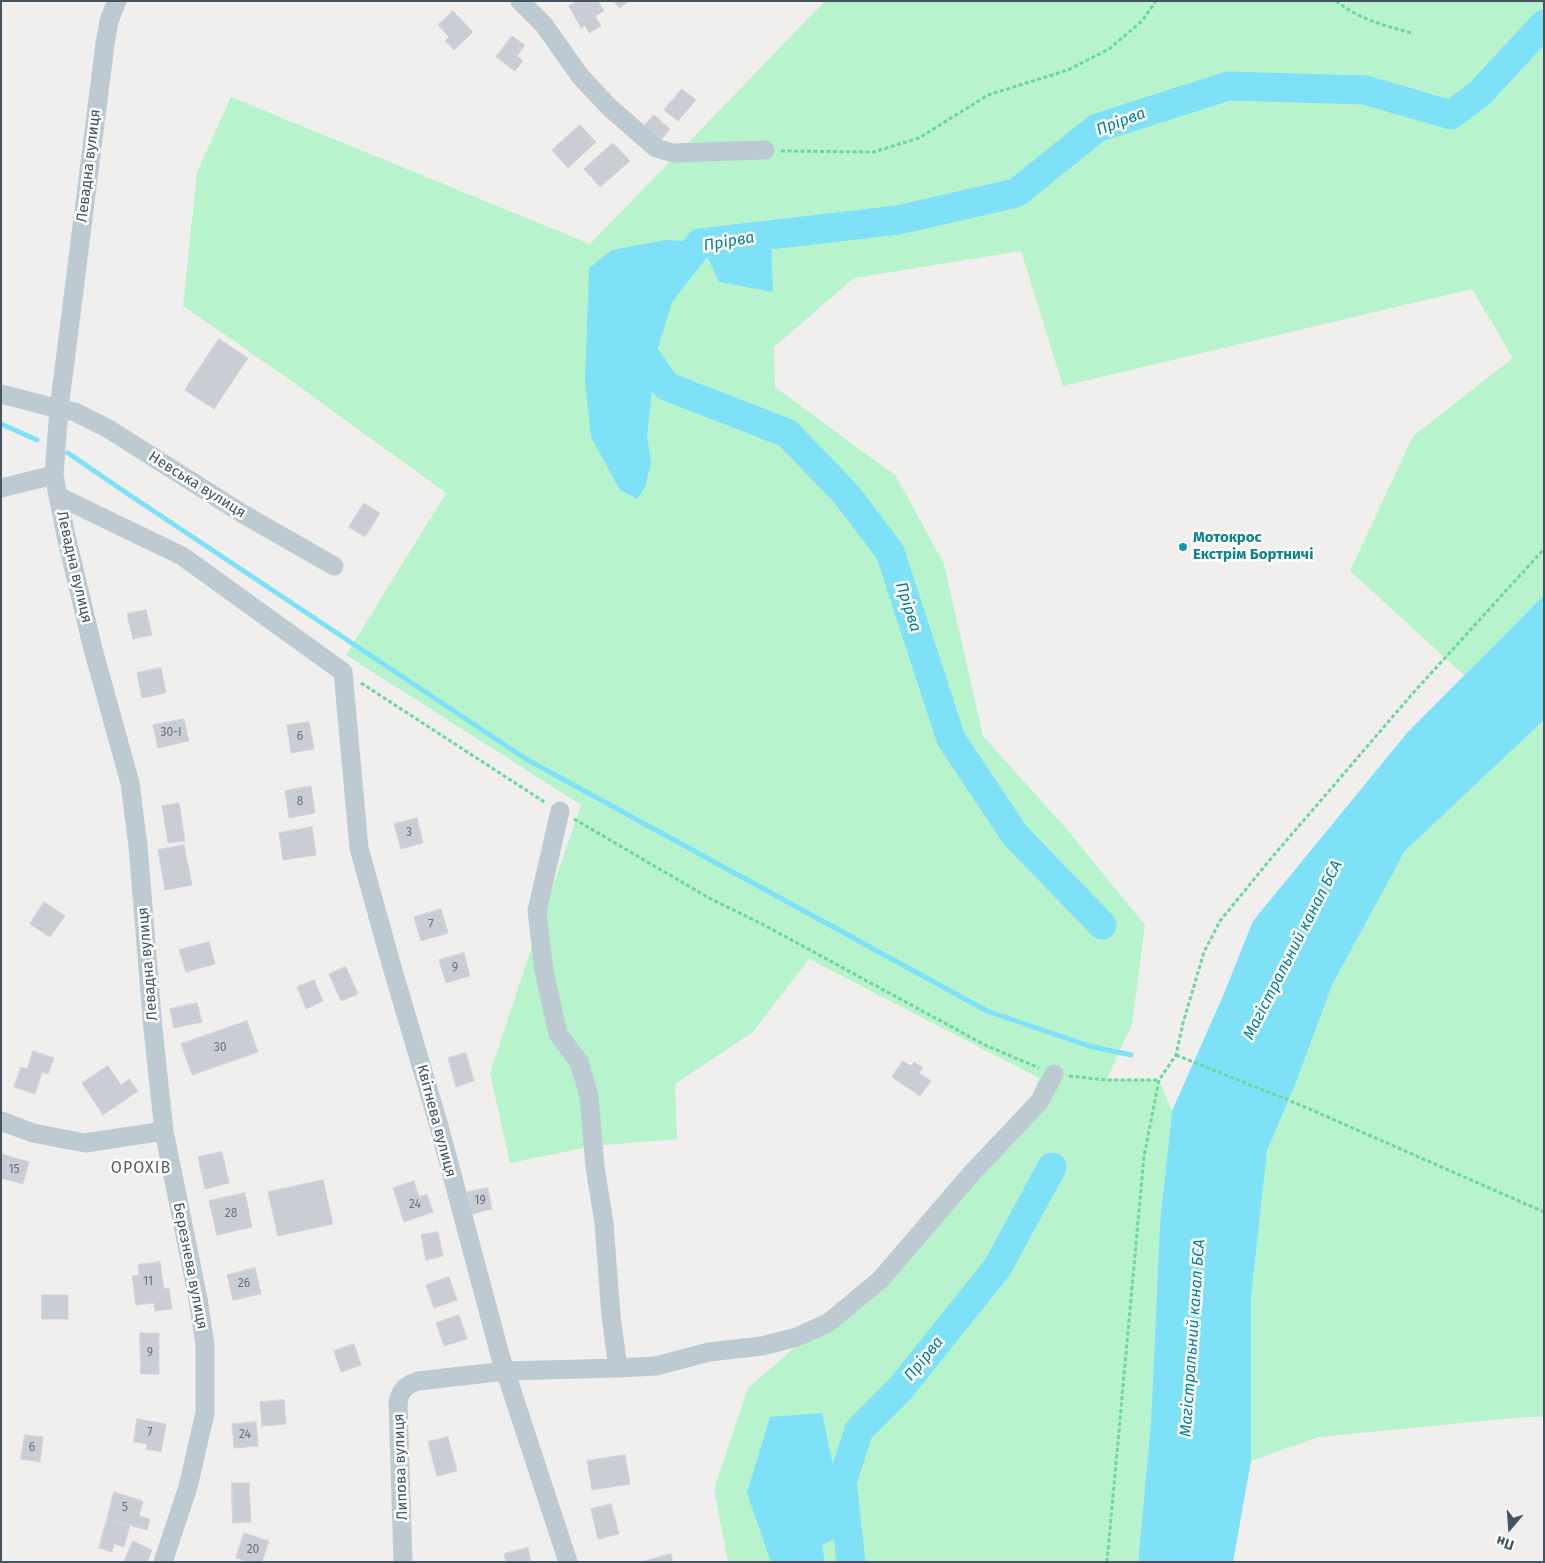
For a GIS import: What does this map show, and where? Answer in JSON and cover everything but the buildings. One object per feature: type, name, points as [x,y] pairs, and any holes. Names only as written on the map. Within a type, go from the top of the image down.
[{"type":"street","name":"Левадна вулиця","points":[[117,1],[109,22],[105,44],[59,409],[54,475],[66,536],[93,649],[130,783],[138,846],[153,1029],[164,1131]]},
{"type":"street","points":[[520,1],[544,26],[580,76],[597,95],[656,148],[673,152],[765,150]]},
{"type":"street","name":"Невська вулиця","points":[[1,394],[76,412],[107,428],[243,514],[334,566]]},
{"type":"street","points":[[1,488],[54,475]]},
{"type":"street","points":[[58,496],[182,556],[343,672]]},
{"type":"street","name":"Квітнева вулиця","points":[[343,672],[359,848],[439,1126],[484,1297],[568,1562]]},
{"type":"street","points":[[560,811],[537,910],[544,971],[558,1034],[579,1062],[589,1096],[618,1368]]},
{"type":"street","points":[[506,1371],[656,1366],[709,1352],[762,1346],[797,1337],[828,1323],[880,1280],[971,1174],[1040,1101],[1054,1074]]},
{"type":"street","points":[[1,1121],[33,1133],[85,1143],[164,1131]]},
{"type":"street","name":"Березнева вулиця","points":[[163,1562],[188,1488],[205,1413],[205,1344],[164,1131]]},
{"type":"street","name":"Липова вулиця","points":[[403,1562],[398,1412],[400,1394],[408,1384],[418,1381],[506,1371]]},
{"type":"path","points":[[765,150],[874,152],[920,138],[988,95],[1068,70],[1109,49],[1142,21],[1156,1]]},
{"type":"path","points":[[1336,1],[1348,11],[1379,25],[1412,32]]},
{"type":"path","points":[[1107,1562],[1144,1156],[1159,1080],[1176,1055],[1183,1023],[1204,952],[1220,921],[1268,862],[1412,693],[1544,549]]},
{"type":"path","points":[[343,672],[560,811],[710,898],[790,939],[985,1046],[1054,1074],[1107,1080],[1159,1080]]},
{"type":"path","points":[[1176,1055],[1298,1104],[1544,1212]]},
{"type":"green space","points":[[825,1],[1544,1],[1544,595],[1464,675],[1350,571],[1413,436],[1513,358],[1472,289],[1063,386],[1021,251],[854,278],[774,347],[775,387],[896,476],[944,564],[983,736],[1064,826],[1145,925],[1132,1024],[1107,1079],[1159,1080],[1172,1111],[1160,1223],[1151,1422],[1138,1562],[728,1562],[714,1489],[748,1388],[887,1267],[1032,1095],[1039,1078],[809,959],[753,1032],[675,1084],[677,1139],[594,1146],[510,1163],[490,1073],[581,805],[346,655],[446,493],[286,377],[183,306],[197,172],[231,97],[590,244]]},
{"type":"green space","points":[[1544,720],[1544,1417],[1524,1417],[1319,1437],[1251,1461],[1251,1298],[1267,1151],[1297,1080],[1332,985],[1405,851]]},
{"type":"water","points":[[726,227],[749,243],[771,244],[773,292],[719,282],[708,258],[679,258],[663,278],[647,314],[656,354],[647,436],[651,463],[645,487],[637,499],[620,490],[591,437],[585,382],[589,268],[612,250],[666,240],[686,241]]},
{"type":"water","name":"Магістральний канал БСА","points":[[1544,595],[1544,720],[1405,851],[1332,985],[1297,1080],[1267,1151],[1251,1298],[1251,1461],[1233,1562],[1138,1562],[1151,1422],[1160,1223],[1172,1111],[1223,996],[1253,921],[1407,733]]},
{"type":"water","points":[[822,1413],[836,1480],[850,1532],[822,1545],[825,1562],[771,1562],[747,1493],[770,1417]]},
{"type":"waterway","name":"Прірва","points":[[1102,925],[1015,835],[951,739],[890,552],[846,494],[787,433],[666,386],[642,351],[659,295],[700,243],[898,220],[1016,193],[1097,128],[1228,86],[1365,90],[1451,115],[1480,93],[1544,24]]},
{"type":"waterway","points":[[1,424],[37,440]]},
{"type":"waterway","points":[[68,453],[526,759],[987,1011],[1089,1046],[1131,1055]]},
{"type":"waterway","name":"Прірва","points":[[851,1562],[842,1482],[859,1430],[900,1389],[997,1268],[1052,1167]]},
{"type":"place","name":"Мотокрос Екстрім Бортничі","points":[[1183,547]]},
{"type":"district","name":"ОРОХІВ","points":[[141,1169]]}]
